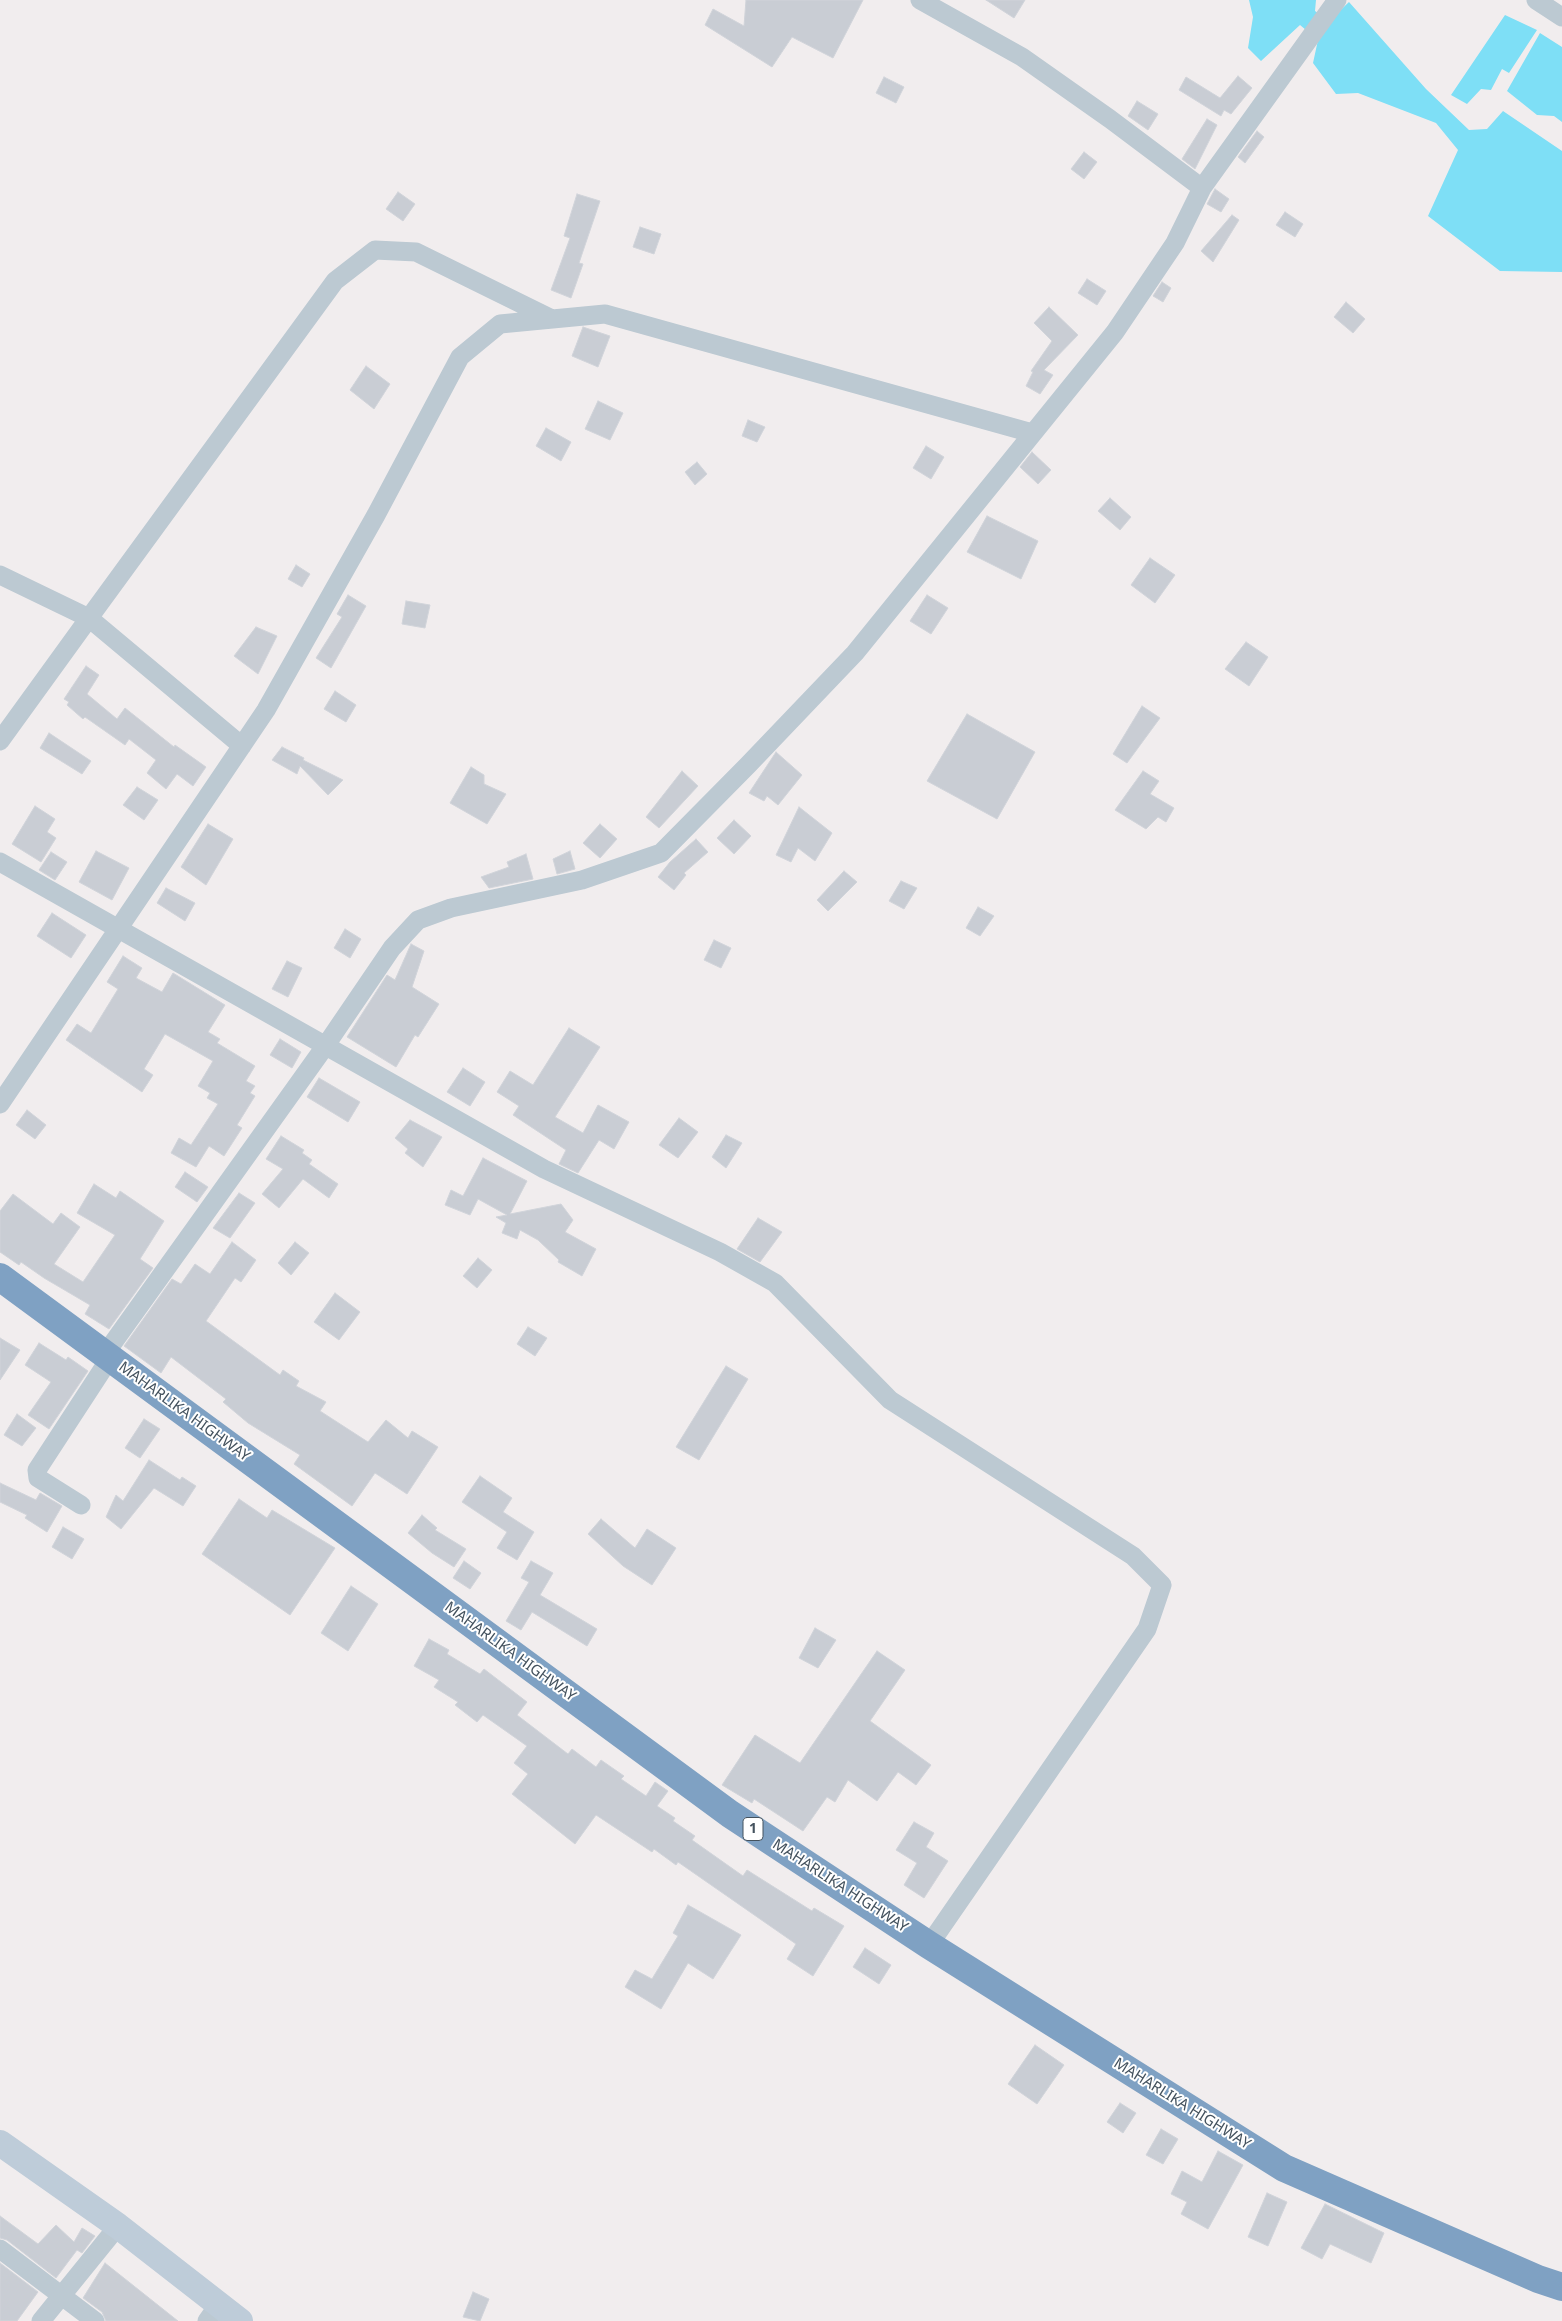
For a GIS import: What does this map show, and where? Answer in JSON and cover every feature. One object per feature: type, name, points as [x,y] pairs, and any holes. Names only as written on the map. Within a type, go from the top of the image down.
[{"type":"highway","name":"MAHARLIKA HIGHWAY","points":[[0,1277],[730,1814],[928,1945],[1284,2168],[1538,2279],[1562,2287]]},
{"type":"main road","points":[[0,2143],[118,2226],[213,2313],[240,2321]]},
{"type":"street","points":[[920,0],[1022,57],[1110,119],[1202,188]]},
{"type":"street","points":[[81,1505],[38,1478],[37,1470],[107,1356],[392,948],[418,920],[451,908],[582,880],[660,853],[748,765],[855,653],[1115,332],[1175,243],[1202,188],[1337,0]]},
{"type":"street","points":[[1536,0],[1562,17]]},
{"type":"street","points":[[0,741],[335,281],[375,250],[416,252],[552,319]]},
{"type":"street","points":[[0,1104],[120,929],[266,710],[376,515],[460,357],[500,324],[605,314],[1032,433]]},
{"type":"street","points":[[0,575],[89,618],[242,746]]},
{"type":"street","points":[[0,862],[544,1169],[720,1252],[775,1283],[890,1400],[1133,1556],[1162,1585],[1147,1629],[928,1945]]},
{"type":"street","points":[[41,2321],[118,2226]]},
{"type":"street","points":[[0,2249],[95,2321]]},
{"type":"water","points":[[1249,0],[1316,0],[1315,11],[1329,21],[1349,2],[1426,89],[1469,130],[1487,129],[1503,111],[1562,151],[1562,272],[1500,271],[1428,216],[1458,150],[1436,123],[1358,93],[1336,94],[1313,63],[1318,40],[1300,25],[1261,61],[1248,48],[1253,17]]},
{"type":"water","points":[[1505,15],[1537,30],[1509,73],[1502,69],[1491,90],[1481,89],[1467,104],[1451,95]]},
{"type":"water","points":[[1540,33],[1562,47],[1562,122],[1554,116],[1537,115],[1507,91]]},
{"type":"building","points":[[746,0],[863,0],[833,58],[792,37],[772,67],[705,25],[713,9],[744,26]]},
{"type":"building","points":[[986,0],[1025,0],[1014,18]]},
{"type":"building","points":[[1238,76],[1252,88],[1231,114],[1224,110],[1221,116],[1179,90],[1186,77],[1220,98]]},
{"type":"building","points":[[884,77],[904,87],[896,103],[876,93]]},
{"type":"building","points":[[1137,101],[1158,114],[1148,130],[1128,116]]},
{"type":"building","points":[[1207,119],[1217,125],[1195,169],[1182,159]]},
{"type":"building","points":[[1257,131],[1264,137],[1245,163],[1238,157]]},
{"type":"building","points":[[1084,152],[1097,162],[1084,179],[1071,169]]},
{"type":"building","points":[[1215,189],[1229,199],[1221,212],[1207,204]]},
{"type":"building","points":[[398,192],[415,204],[403,221],[386,209]]},
{"type":"building","points":[[577,194],[600,201],[579,263],[583,264],[571,298],[551,290],[570,238],[564,236]]},
{"type":"building","points":[[1285,212],[1303,224],[1295,237],[1276,225]]},
{"type":"building","points":[[1232,215],[1239,220],[1213,262],[1201,251]]},
{"type":"building","points":[[640,227],[661,234],[654,254],[633,247]]},
{"type":"building","points":[[1087,279],[1106,291],[1097,305],[1078,293]]},
{"type":"building","points":[[1162,282],[1171,288],[1163,302],[1153,296]]},
{"type":"building","points":[[1346,302],[1365,319],[1353,333],[1334,317]]},
{"type":"building","points":[[1049,307],[1078,335],[1044,370],[1053,375],[1040,394],[1026,386],[1033,372],[1031,371],[1052,341],[1034,323]]},
{"type":"building","points":[[583,327],[610,336],[598,367],[572,356]]},
{"type":"building","points":[[366,366],[390,384],[374,409],[350,390]]},
{"type":"building","points":[[598,401],[623,413],[610,440],[585,429]]},
{"type":"building","points":[[748,420],[765,427],[757,442],[742,436]]},
{"type":"building","points":[[546,428],[571,442],[561,461],[536,446]]},
{"type":"building","points":[[926,446],[944,457],[931,479],[913,468]]},
{"type":"building","points":[[1032,452],[1051,470],[1038,484],[1020,467]]},
{"type":"building","points":[[697,462],[707,474],[695,485],[685,472]]},
{"type":"building","points":[[1110,498],[1131,517],[1120,530],[1098,511]]},
{"type":"building","points":[[987,516],[1038,541],[1021,579],[967,552]]},
{"type":"building","points":[[1150,558],[1175,575],[1155,603],[1131,585]]},
{"type":"building","points":[[296,565],[310,574],[302,587],[288,579]]},
{"type":"building","points":[[348,595],[366,606],[331,668],[316,658],[342,617],[337,614]]},
{"type":"building","points":[[927,595],[948,608],[931,634],[910,621]]},
{"type":"building","points":[[406,601],[430,605],[425,628],[402,624]]},
{"type":"building","points":[[256,627],[277,636],[258,674],[234,656]]},
{"type":"building","points":[[1246,642],[1268,657],[1249,686],[1225,669]]},
{"type":"building","points":[[86,666],[99,675],[87,694],[117,719],[125,708],[174,747],[175,745],[206,767],[193,786],[177,774],[166,789],[147,773],[156,760],[129,739],[125,745],[85,717],[83,719],[67,705],[69,702],[64,699]]},
{"type":"building","points":[[335,691],[356,705],[346,722],[324,709]]},
{"type":"building","points":[[1142,706],[1160,718],[1127,763],[1113,754]]},
{"type":"building","points":[[967,714],[1035,752],[997,819],[927,781]]},
{"type":"building","points":[[49,733],[91,761],[82,774],[40,748]]},
{"type":"building","points":[[282,747],[343,780],[328,795],[300,766],[297,774],[272,760]]},
{"type":"building","points":[[776,752],[802,775],[778,805],[767,796],[764,801],[749,793]]},
{"type":"building","points":[[471,767],[484,775],[484,784],[506,794],[487,824],[450,803]]},
{"type":"building","points":[[682,771],[698,786],[659,828],[646,817]]},
{"type":"building","points":[[1143,771],[1159,781],[1150,794],[1174,808],[1166,822],[1158,817],[1146,829],[1115,810]]},
{"type":"building","points":[[137,787],[158,800],[144,820],[123,805]]},
{"type":"building","points":[[35,806],[55,819],[47,832],[56,838],[41,862],[12,844]]},
{"type":"building","points":[[799,807],[832,833],[815,861],[798,848],[791,862],[776,855]]},
{"type":"building","points":[[734,820],[751,836],[734,854],[717,838]]},
{"type":"building","points":[[208,824],[233,839],[206,885],[181,867]]},
{"type":"building","points":[[600,824],[617,839],[600,858],[583,843]]},
{"type":"building","points":[[696,839],[708,852],[684,873],[686,875],[674,890],[658,877],[670,862]]},
{"type":"building","points":[[96,851],[129,868],[112,900],[79,882]]},
{"type":"building","points":[[570,851],[575,869],[557,874],[553,859]]},
{"type":"building","points":[[51,852],[67,862],[55,880],[39,870]]},
{"type":"building","points":[[526,854],[533,879],[489,888],[481,877],[509,867],[507,862]]},
{"type":"building","points":[[844,871],[857,882],[828,911],[817,900]]},
{"type":"building","points":[[901,881],[917,888],[904,909],[889,901]]},
{"type":"building","points":[[166,888],[195,903],[185,921],[157,903]]},
{"type":"building","points":[[978,907],[994,916],[980,936],[966,928]]},
{"type":"building","points":[[52,913],[86,935],[71,958],[37,936]]},
{"type":"building","points":[[345,929],[361,939],[350,958],[334,948]]},
{"type":"building","points":[[714,940],[731,948],[721,968],[704,960]]},
{"type":"building","points":[[411,944],[424,951],[412,987],[439,1004],[418,1037],[415,1035],[396,1067],[347,1037],[387,975],[395,980]]},
{"type":"building","points":[[123,956],[142,968],[136,978],[162,992],[173,973],[225,1005],[208,1032],[220,1039],[217,1043],[255,1066],[246,1081],[255,1086],[250,1093],[255,1096],[237,1125],[242,1128],[224,1156],[209,1146],[196,1167],[171,1153],[179,1138],[191,1145],[218,1104],[207,1098],[210,1093],[198,1086],[213,1061],[165,1034],[144,1069],[153,1075],[142,1092],[66,1040],[77,1024],[91,1033],[118,989],[107,982]]},
{"type":"building","points":[[287,961],[302,968],[288,997],[272,989]]},
{"type":"building","points":[[569,1028],[600,1047],[555,1117],[583,1133],[598,1105],[629,1122],[614,1149],[599,1140],[578,1173],[559,1164],[566,1150],[513,1115],[519,1106],[497,1092],[510,1071],[533,1085]]},
{"type":"building","points":[[280,1039],[301,1052],[292,1068],[270,1055]]},
{"type":"building","points":[[463,1068],[485,1082],[470,1106],[447,1092]]},
{"type":"building","points":[[319,1078],[360,1102],[348,1122],[307,1097]]},
{"type":"building","points":[[27,1110],[46,1125],[35,1139],[16,1125]]},
{"type":"building","points":[[679,1118],[698,1132],[678,1158],[659,1145]]},
{"type":"building","points":[[410,1120],[442,1137],[423,1167],[405,1153],[408,1149],[395,1138]]},
{"type":"building","points":[[726,1135],[742,1143],[726,1168],[712,1157]]},
{"type":"building","points":[[281,1136],[304,1150],[302,1153],[312,1160],[309,1164],[338,1184],[329,1198],[303,1179],[279,1208],[262,1194],[283,1169],[266,1159]]},
{"type":"building","points":[[483,1158],[527,1181],[510,1214],[561,1204],[573,1220],[565,1232],[596,1249],[582,1276],[558,1262],[559,1260],[538,1240],[520,1230],[517,1239],[502,1233],[506,1223],[496,1217],[507,1215],[478,1199],[470,1215],[445,1205],[451,1190],[463,1196]]},
{"type":"building","points":[[185,1172],[208,1187],[197,1202],[175,1187]]},
{"type":"building","points":[[94,1184],[116,1198],[120,1191],[164,1221],[140,1259],[153,1268],[109,1329],[85,1314],[90,1305],[21,1262],[19,1265],[0,1252],[0,1211],[13,1194],[53,1224],[61,1213],[80,1227],[54,1264],[83,1282],[115,1235],[77,1213]]},
{"type":"building","points":[[239,1193],[255,1203],[230,1238],[213,1228]]},
{"type":"building","points":[[758,1218],[782,1232],[760,1262],[737,1249]]},
{"type":"building","points":[[232,1242],[256,1260],[241,1282],[235,1278],[206,1321],[280,1375],[283,1370],[299,1381],[296,1386],[326,1402],[320,1411],[368,1442],[386,1420],[408,1438],[412,1431],[438,1447],[407,1494],[375,1473],[352,1506],[294,1464],[300,1455],[248,1423],[223,1402],[226,1399],[171,1357],[161,1373],[124,1346],[172,1279],[181,1284],[195,1264],[210,1274]]},
{"type":"building","points":[[295,1242],[309,1253],[291,1275],[278,1263]]},
{"type":"building","points":[[478,1258],[492,1270],[477,1288],[463,1276]]},
{"type":"building","points":[[335,1293],[360,1312],[339,1340],[314,1322]]},
{"type":"building","points":[[528,1327],[547,1338],[535,1356],[517,1344]]},
{"type":"building","points":[[0,1338],[20,1350],[0,1380]]},
{"type":"building","points":[[39,1343],[66,1360],[68,1357],[88,1371],[49,1429],[28,1415],[51,1382],[25,1365]]},
{"type":"building","points":[[726,1366],[748,1379],[699,1460],[676,1447]]},
{"type":"building","points":[[17,1414],[36,1428],[22,1446],[4,1435]]},
{"type":"building","points":[[144,1419],[160,1429],[140,1458],[125,1448]]},
{"type":"building","points":[[149,1460],[180,1480],[182,1477],[196,1486],[183,1506],[154,1488],[121,1529],[106,1517],[116,1495],[123,1501]]},
{"type":"building","points":[[480,1476],[512,1498],[503,1512],[534,1532],[517,1560],[497,1548],[507,1532],[462,1502]]},
{"type":"building","points":[[0,1483],[36,1500],[40,1493],[62,1506],[47,1532],[25,1518],[27,1515],[0,1502]]},
{"type":"building","points":[[239,1499],[267,1518],[272,1510],[335,1548],[290,1615],[202,1554]]},
{"type":"building","points":[[422,1515],[437,1528],[435,1530],[466,1549],[454,1567],[432,1553],[408,1533]]},
{"type":"building","points":[[601,1519],[635,1548],[647,1529],[676,1548],[652,1585],[623,1566],[588,1534]]},
{"type":"building","points":[[63,1527],[84,1539],[72,1559],[52,1547]]},
{"type":"building","points":[[464,1561],[481,1573],[470,1589],[453,1578]]},
{"type":"building","points":[[531,1561],[553,1573],[540,1595],[597,1629],[587,1646],[532,1612],[521,1630],[506,1621],[529,1582],[521,1578]]},
{"type":"building","points":[[351,1586],[378,1604],[348,1651],[321,1633]]},
{"type":"building","points":[[815,1628],[836,1640],[818,1668],[799,1658]]},
{"type":"building","points":[[429,1639],[449,1650],[447,1654],[480,1674],[484,1669],[527,1702],[517,1715],[568,1754],[572,1749],[596,1767],[601,1760],[624,1776],[621,1779],[646,1796],[655,1782],[668,1791],[657,1806],[675,1818],[673,1821],[695,1836],[692,1840],[743,1876],[747,1870],[812,1911],[814,1908],[844,1926],[813,1976],[787,1959],[796,1944],[678,1862],[676,1865],[654,1849],[652,1852],[596,1815],[575,1844],[512,1794],[528,1774],[514,1763],[527,1746],[483,1715],[477,1722],[455,1705],[458,1702],[434,1687],[439,1680],[414,1666]]},
{"type":"building","points":[[877,1651],[905,1670],[870,1721],[931,1765],[916,1785],[898,1772],[877,1801],[848,1780],[835,1802],[827,1797],[803,1831],[754,1799],[752,1803],[722,1785],[755,1735],[800,1763]]},
{"type":"building","points":[[914,1822],[934,1833],[926,1847],[948,1861],[924,1898],[904,1885],[917,1863],[896,1850]]},
{"type":"building","points":[[688,1905],[741,1935],[713,1979],[688,1963],[661,2009],[625,1987],[635,1970],[652,1979],[678,1936],[673,1933]]},
{"type":"building","points":[[865,1948],[891,1965],[879,1984],[853,1967]]},
{"type":"building","points":[[1035,2045],[1064,2065],[1037,2104],[1008,2084]]},
{"type":"building","points":[[1120,2103],[1136,2113],[1123,2133],[1107,2122]]},
{"type":"building","points":[[1161,2129],[1178,2139],[1163,2164],[1146,2155]]},
{"type":"building","points":[[1218,2151],[1243,2165],[1208,2229],[1181,2214],[1187,2202],[1171,2194],[1182,2171],[1202,2182]]},
{"type":"building","points":[[1267,2193],[1287,2202],[1268,2246],[1248,2237]]},
{"type":"building","points":[[1325,2204],[1384,2233],[1371,2263],[1330,2244],[1322,2259],[1301,2248]]},
{"type":"building","points":[[0,2216],[38,2244],[56,2225],[74,2242],[82,2228],[95,2236],[82,2253],[77,2250],[56,2278],[7,2240],[0,2238]]},
{"type":"building","points":[[0,2263],[38,2292],[17,2321],[0,2321]]},
{"type":"building","points":[[105,2263],[178,2321],[106,2321],[102,2312],[83,2298]]},
{"type":"building","points":[[473,2292],[489,2299],[480,2321],[463,2317]]}]
